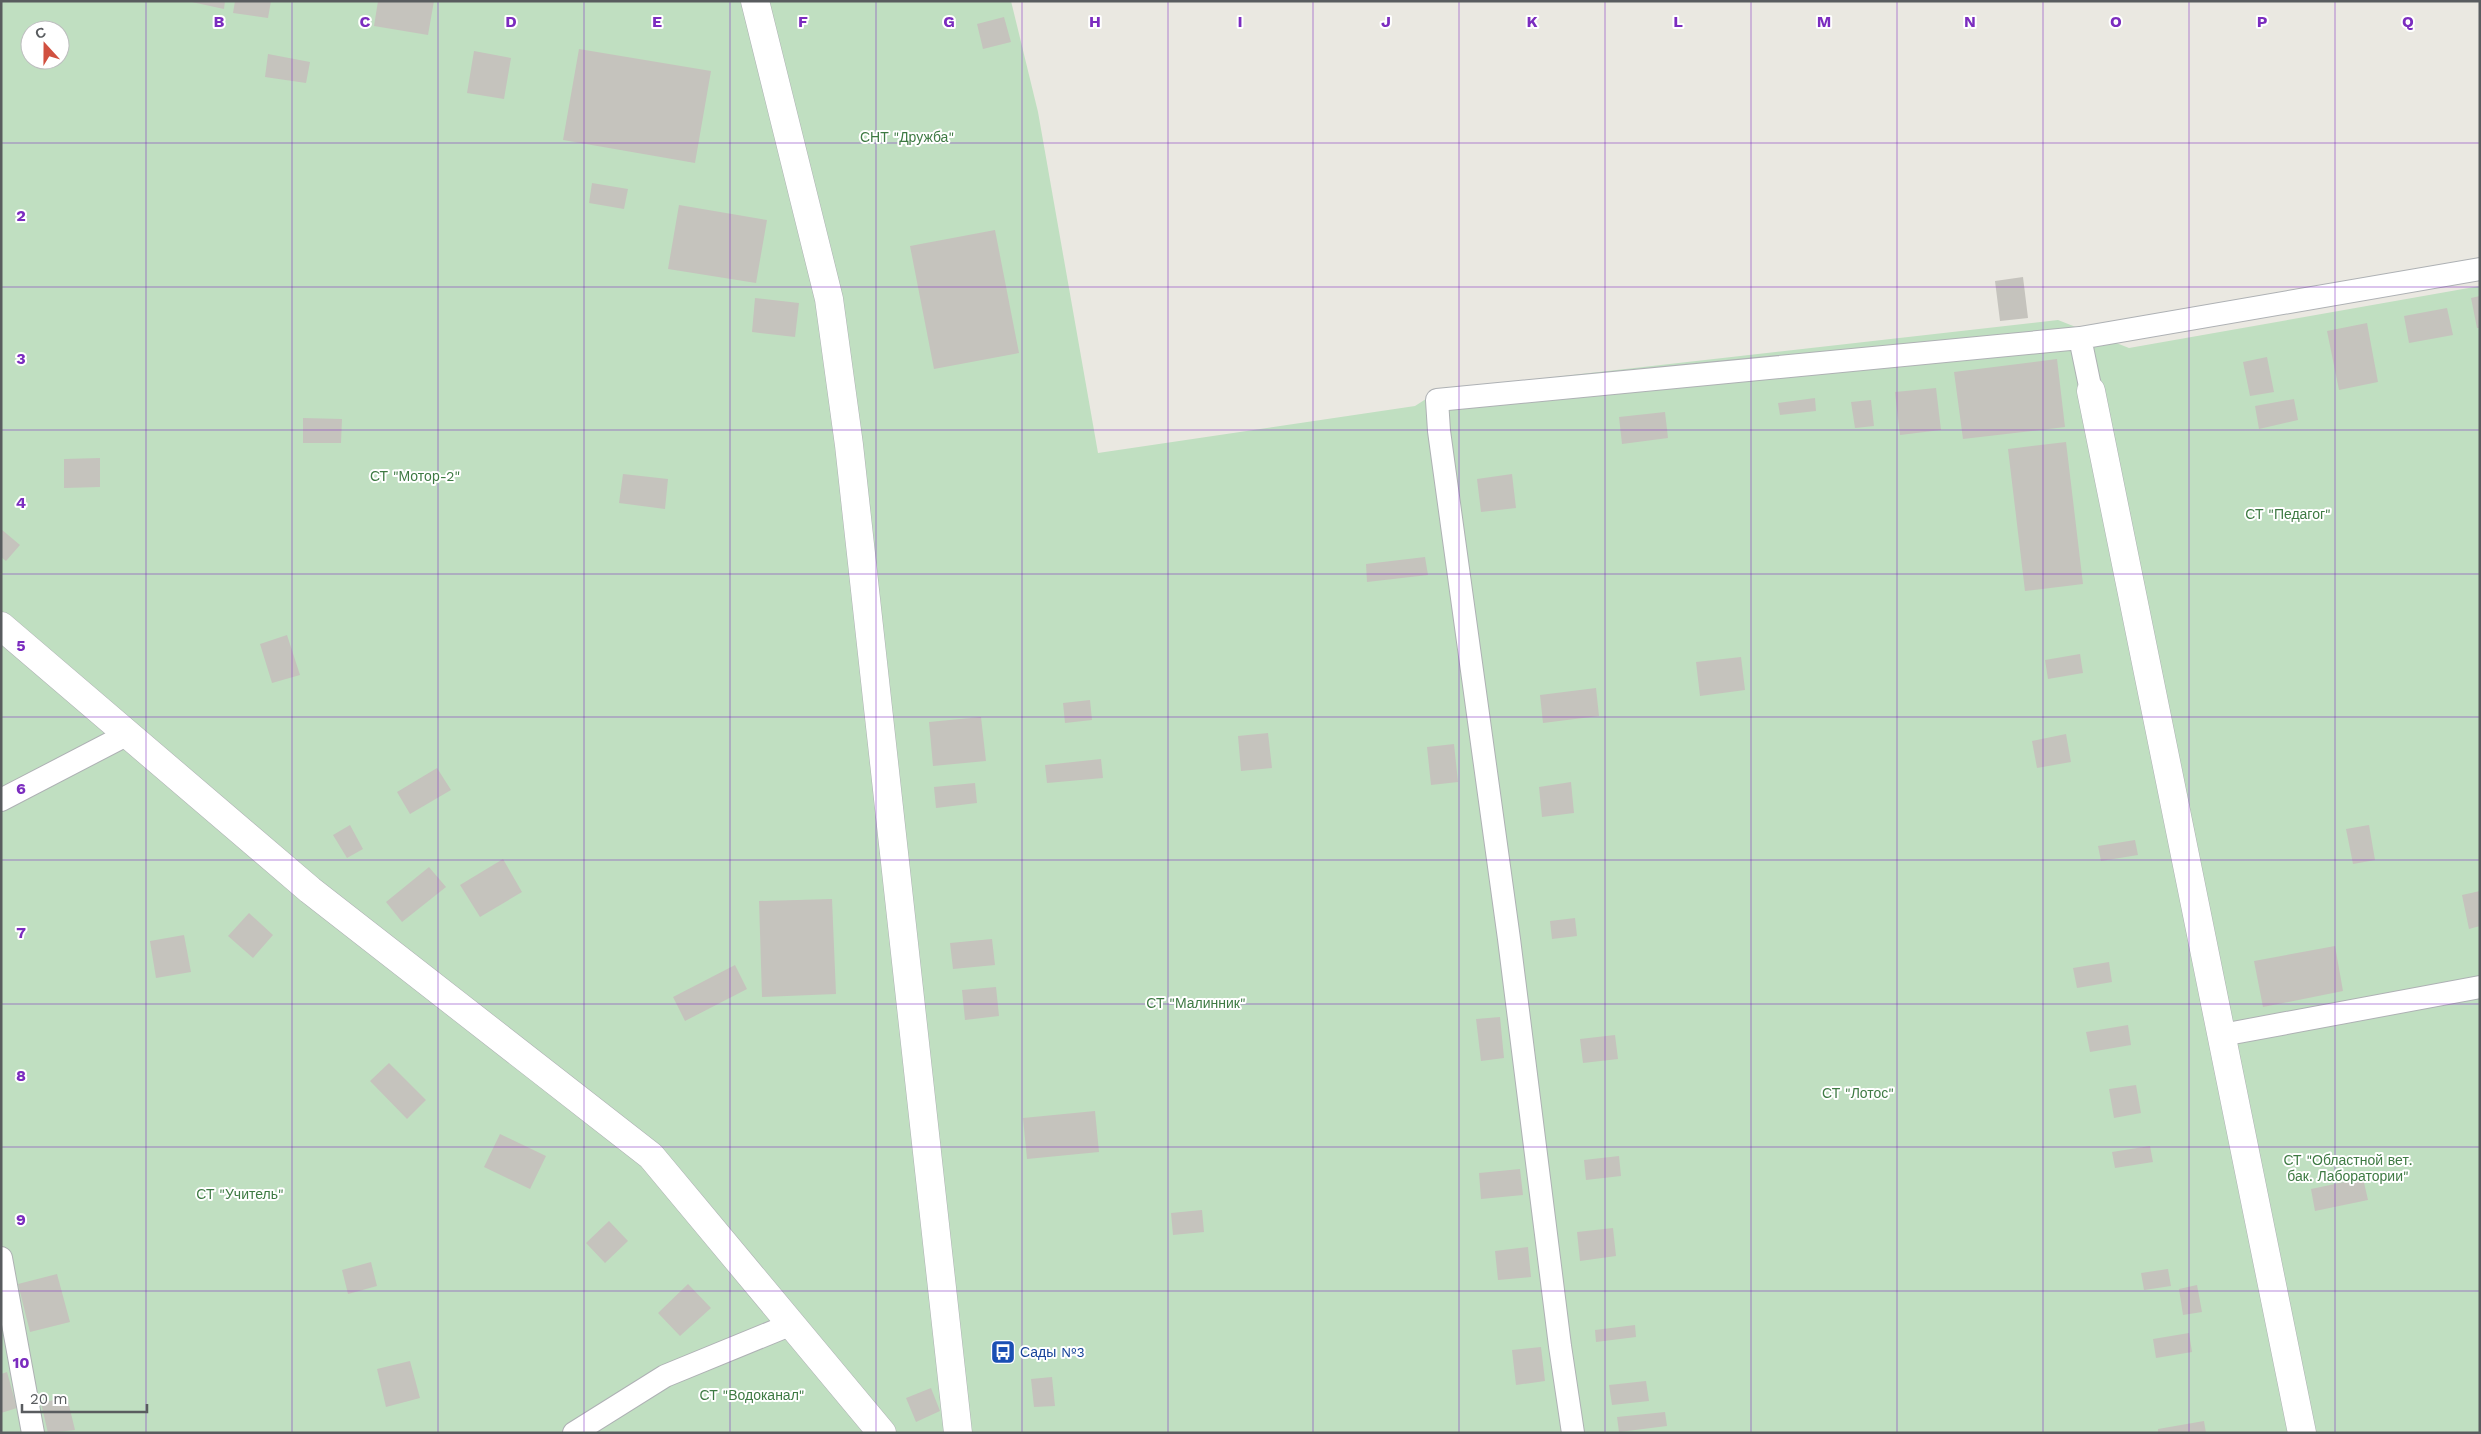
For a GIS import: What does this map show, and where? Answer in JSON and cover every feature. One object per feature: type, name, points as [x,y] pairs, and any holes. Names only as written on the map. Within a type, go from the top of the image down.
[{"type":"street","points":[[751,2],[829,299],[849,445],[958,1433]]},
{"type":"street","points":[[2091,391],[2302,1433]]},
{"type":"street","points":[[1,626],[310,890],[651,1156],[882,1433]]},
{"type":"lane","points":[[1574,1433],[1560,1346],[1509,939],[1439,431],[1437,400],[2080,338],[2480,269]]},
{"type":"lane","points":[[2080,338],[2091,391]]},
{"type":"lane","points":[[1,800],[128,734]]},
{"type":"lane","points":[[2222,1034],[2480,987]]},
{"type":"lane","points":[[1,1258],[33,1433]]},
{"type":"lane","points":[[574,1433],[665,1376],[792,1324]]},
{"type":"green space","points":[[1,1],[1011,1],[1038,112],[1098,453],[1415,406],[1440,390],[2058,320],[2129,348],[2480,286],[2480,1433],[1,1433]]},
{"type":"building","points":[[187,1],[225,1],[224,9]]},
{"type":"building","points":[[235,1],[271,1],[268,18],[233,13]]},
{"type":"building","points":[[378,1],[434,1],[428,35],[374,26]]},
{"type":"building","points":[[1004,17],[1011,42],[983,49],[977,24]]},
{"type":"building","points":[[579,49],[711,71],[695,163],[563,140]]},
{"type":"building","points":[[474,51],[511,58],[504,99],[467,93]]},
{"type":"building","points":[[268,54],[310,62],[306,83],[265,77]]},
{"type":"building","points":[[592,183],[628,189],[624,209],[589,203]]},
{"type":"building","points":[[679,205],[767,220],[756,283],[668,269]]},
{"type":"building","points":[[995,230],[1019,353],[934,369],[910,246]]},
{"type":"building","points":[[2023,277],[2028,318],[2000,321],[1995,281]]},
{"type":"building","points":[[2480,296],[2480,328],[2477,328],[2471,298]]},
{"type":"building","points":[[755,298],[799,303],[795,337],[752,332]]},
{"type":"building","points":[[2447,308],[2453,335],[2409,343],[2404,316]]},
{"type":"building","points":[[2367,323],[2378,382],[2339,390],[2327,331]]},
{"type":"building","points":[[2267,357],[2274,392],[2250,396],[2243,362]]},
{"type":"building","points":[[2057,359],[2065,427],[1963,439],[1954,372]]},
{"type":"building","points":[[1936,388],[1941,430],[1900,435],[1895,392]]},
{"type":"building","points":[[1815,398],[1816,411],[1780,415],[1778,403]]},
{"type":"building","points":[[2294,399],[2298,420],[2259,429],[2255,406]]},
{"type":"building","points":[[1871,400],[1874,426],[1855,428],[1851,402]]},
{"type":"building","points":[[1665,412],[1668,438],[1622,444],[1619,417]]},
{"type":"building","points":[[303,418],[342,419],[341,443],[303,443]]},
{"type":"building","points":[[2066,442],[2083,584],[2025,591],[2008,449]]},
{"type":"building","points":[[100,458],[100,487],[64,488],[64,459]]},
{"type":"building","points":[[623,474],[668,479],[665,509],[619,503]]},
{"type":"building","points":[[1512,474],[1516,508],[1481,512],[1477,479]]},
{"type":"building","points":[[1,529],[20,545],[6,561],[1,557]]},
{"type":"building","points":[[1425,557],[1428,575],[1367,582],[1366,564]]},
{"type":"building","points":[[287,635],[300,675],[272,683],[260,644]]},
{"type":"building","points":[[2080,654],[2083,673],[2048,679],[2045,660]]},
{"type":"building","points":[[1741,657],[1745,690],[1700,696],[1696,662]]},
{"type":"building","points":[[1596,688],[1599,716],[1543,723],[1540,695]]},
{"type":"building","points":[[1090,700],[1092,720],[1065,723],[1063,703]]},
{"type":"building","points":[[981,717],[986,761],[933,766],[929,722]]},
{"type":"building","points":[[1268,733],[1272,768],[1241,771],[1238,736]]},
{"type":"building","points":[[2066,734],[2071,762],[2037,768],[2032,741]]},
{"type":"building","points":[[1454,744],[1458,782],[1431,785],[1427,747]]},
{"type":"building","points":[[1101,759],[1103,778],[1047,783],[1045,765]]},
{"type":"building","points":[[437,768],[451,790],[410,814],[397,792]]},
{"type":"building","points":[[1571,782],[1574,813],[1542,817],[1539,787]]},
{"type":"building","points":[[975,783],[977,803],[936,808],[934,787]]},
{"type":"building","points":[[350,825],[363,849],[347,858],[333,835]]},
{"type":"building","points":[[2369,825],[2375,860],[2353,864],[2346,829]]},
{"type":"building","points":[[2135,840],[2138,855],[2101,861],[2098,846]]},
{"type":"building","points":[[503,859],[522,892],[480,917],[460,885]]},
{"type":"building","points":[[429,867],[446,887],[402,922],[386,902]]},
{"type":"building","points":[[2480,891],[2480,926],[2469,929],[2462,895]]},
{"type":"building","points":[[832,899],[836,994],[762,997],[759,901]]},
{"type":"building","points":[[249,913],[273,935],[253,958],[228,936]]},
{"type":"building","points":[[1575,918],[1577,936],[1552,939],[1550,921]]},
{"type":"building","points":[[184,935],[191,972],[156,978],[150,941]]},
{"type":"building","points":[[992,939],[995,965],[953,969],[950,943]]},
{"type":"building","points":[[2335,946],[2343,991],[2263,1007],[2254,961]]},
{"type":"building","points":[[2109,962],[2112,982],[2077,988],[2073,968]]},
{"type":"building","points":[[735,965],[747,989],[685,1021],[673,997]]},
{"type":"building","points":[[996,987],[999,1016],[965,1020],[962,990]]},
{"type":"building","points":[[1500,1017],[1504,1058],[1481,1061],[1476,1019]]},
{"type":"building","points":[[2128,1025],[2131,1045],[2090,1052],[2086,1032]]},
{"type":"building","points":[[1615,1035],[1618,1059],[1583,1063],[1580,1039]]},
{"type":"building","points":[[389,1063],[426,1100],[407,1119],[370,1081]]},
{"type":"building","points":[[2136,1085],[2141,1113],[2114,1118],[2109,1089]]},
{"type":"building","points":[[1095,1111],[1099,1152],[1027,1159],[1023,1118]]},
{"type":"building","points":[[500,1134],[546,1156],[530,1189],[484,1167]]},
{"type":"building","points":[[2150,1146],[2153,1162],[2115,1168],[2112,1152]]},
{"type":"building","points":[[1619,1156],[1621,1176],[1586,1180],[1584,1160]]},
{"type":"building","points":[[1520,1169],[1523,1195],[1481,1199],[1479,1173]]},
{"type":"building","points":[[2363,1178],[2368,1200],[2315,1211],[2311,1189]]},
{"type":"building","points":[[1202,1210],[1204,1232],[1173,1235],[1171,1213]]},
{"type":"building","points":[[609,1221],[628,1241],[605,1263],[586,1243]]},
{"type":"building","points":[[1613,1228],[1616,1256],[1580,1261],[1577,1232]]},
{"type":"building","points":[[1528,1247],[1531,1277],[1498,1280],[1495,1251]]},
{"type":"building","points":[[371,1262],[377,1286],[348,1294],[342,1270]]},
{"type":"building","points":[[2168,1269],[2171,1286],[2144,1290],[2141,1273]]},
{"type":"building","points":[[57,1274],[70,1322],[30,1332],[18,1284]]},
{"type":"building","points":[[688,1284],[711,1308],[680,1336],[658,1313]]},
{"type":"building","points":[[2197,1285],[2202,1312],[2183,1315],[2179,1289]]},
{"type":"building","points":[[1635,1325],[1636,1337],[1596,1342],[1595,1330]]},
{"type":"building","points":[[2189,1333],[2192,1352],[2156,1358],[2153,1339]]},
{"type":"building","points":[[1541,1347],[1545,1381],[1516,1385],[1512,1350]]},
{"type":"building","points":[[410,1361],[420,1398],[386,1407],[377,1369]]},
{"type":"building","points":[[7,1372],[17,1408],[1,1413],[1,1374]]},
{"type":"building","points":[[1052,1377],[1055,1406],[1034,1407],[1031,1379]]},
{"type":"building","points":[[1646,1381],[1649,1401],[1612,1405],[1609,1385]]},
{"type":"building","points":[[931,1388],[940,1411],[916,1422],[906,1398]]},
{"type":"building","points":[[67,1397],[75,1430],[48,1433],[41,1403]]},
{"type":"building","points":[[1665,1412],[1667,1426],[1619,1432],[1617,1417]]},
{"type":"building","points":[[2204,1421],[2206,1433],[2158,1433],[2158,1429]]},
{"type":"place","name":"Сады №3","points":[[1003,1352]]},
{"type":"park label","name":"СНТ \"Дружба\"","points":[[907,137]]},
{"type":"park label","name":"СТ \"Мотор-2\"","points":[[415,476]]},
{"type":"park label","name":"СТ \"Педагог\"","points":[[2288,514]]},
{"type":"park label","name":"СТ \"Малинник\"","points":[[1196,1003]]},
{"type":"park label","name":"СТ \"Лотос\"","points":[[1858,1093]]},
{"type":"park label","name":"СТ \"Областной вет. бак. Лаборатории\"","points":[[2348,1168]]},
{"type":"park label","name":"СТ \"Учитель\"","points":[[240,1194]]},
{"type":"park label","name":"СТ \"Водоканал\"","points":[[752,1395]]}]
